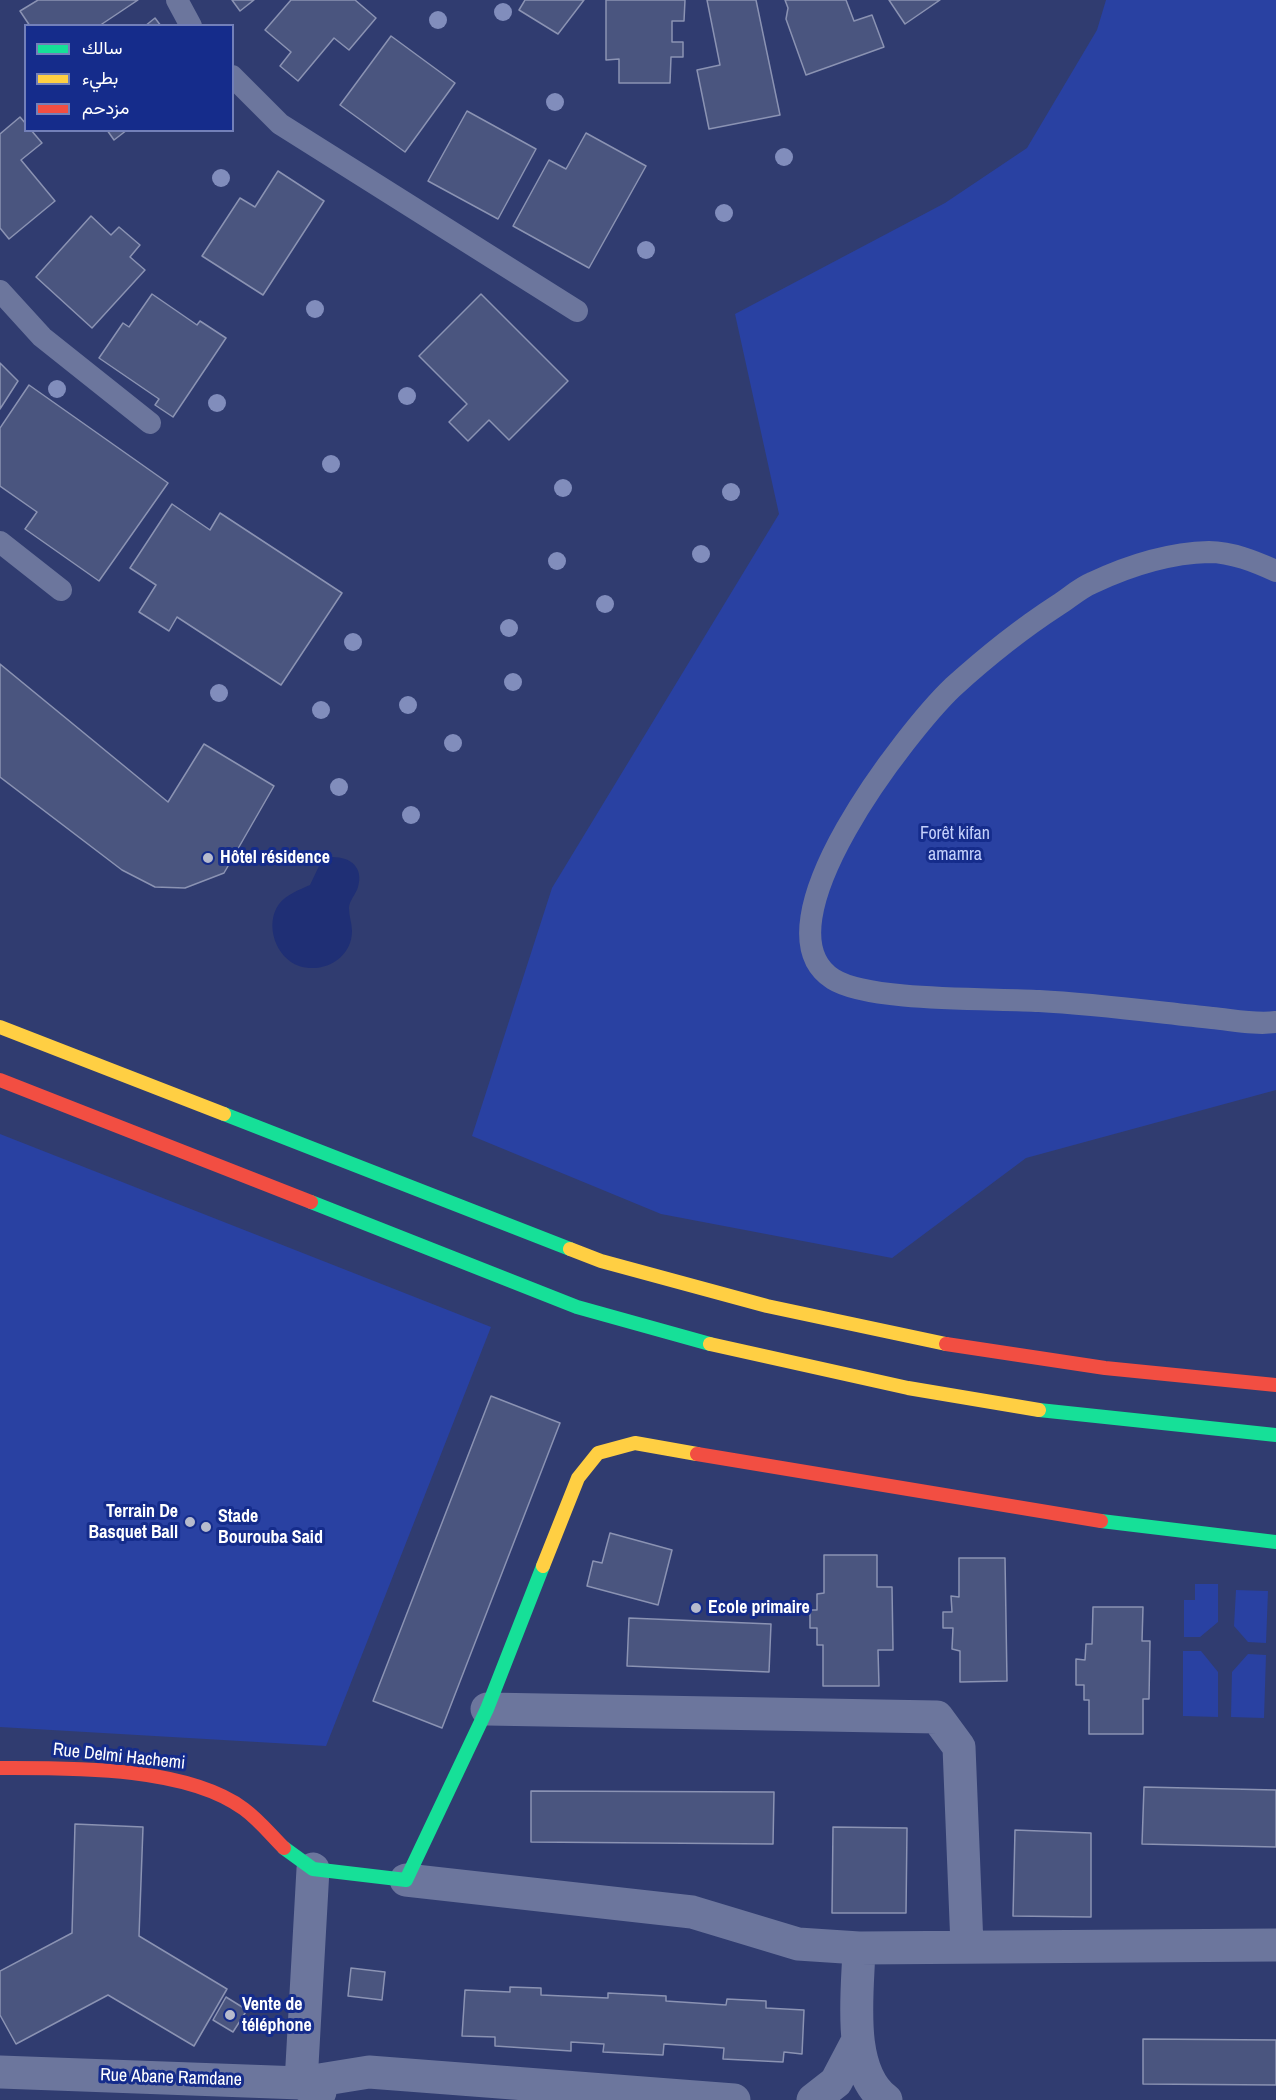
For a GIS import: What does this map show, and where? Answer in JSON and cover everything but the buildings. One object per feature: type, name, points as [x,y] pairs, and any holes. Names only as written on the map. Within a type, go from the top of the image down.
[{"type":"main road","points":[[0,1028],[601,1261],[673,1283],[860,1328],[997,1354],[1164,1377],[1276,1385]]},
{"type":"main road","points":[[0,1080],[577,1307],[645,1328],[845,1375],[973,1399],[1107,1419],[1276,1435]]},
{"type":"main road","points":[[313,1869],[406,1880],[487,1709],[578,1478],[598,1454],[635,1443],[1007,1506],[1192,1534],[1276,1542]]},
{"type":"main road","name":"Rue Delmi Hachemi","points":[[0,1768],[49,1768],[169,1777],[193,1783],[244,1809],[287,1851],[313,1869]]},
{"type":"street","points":[[487,1709],[937,1717],[958,1747],[967,1946]]},
{"type":"street","points":[[313,1869],[307,2091],[369,2072],[734,2100]]},
{"type":"street","points":[[406,1880],[692,1912],[798,1944],[859,1948],[1276,1945]]},
{"type":"street","points":[[859,1948],[857,2042],[870,2081],[878,2095],[886,2100]]},
{"type":"street","points":[[813,2100],[836,2082],[857,2042]]},
{"type":"street","name":"Rue Abane Ramdane","points":[[0,2072],[307,2091],[338,2100]]},
{"type":"lane","points":[[177,0],[190,24]]},
{"type":"lane","points":[[234,78],[280,124],[577,311]]},
{"type":"lane","points":[[0,291],[42,337],[150,423]]},
{"type":"lane","points":[[0,542],[61,590]]},
{"type":"lane","points":[[1276,571],[1253,560],[1212,552],[1160,558],[1091,583],[1022,629],[952,688],[899,747],[856,808],[823,878],[810,919],[813,955],[831,978],[856,989],[898,995],[1082,1003],[1276,1022]]},
{"type":"green space","name":"Forêt kifan amamra","points":[[1106,0],[1276,0],[1276,1090],[1026,1158],[892,1258],[661,1214],[472,1136],[552,888],[779,514],[735,314],[945,203],[1027,148],[1097,30]]},
{"type":"green space","name":"Stade Bourouba Said","points":[[0,1134],[491,1327],[326,1746],[0,1727]]},
{"type":"green space","points":[[1195,1584],[1218,1584],[1218,1622],[1200,1637],[1184,1637],[1184,1600],[1195,1600]]},
{"type":"green space","points":[[1236,1590],[1268,1591],[1266,1643],[1248,1642],[1234,1626]]},
{"type":"green space","points":[[1183,1651],[1201,1651],[1218,1672],[1218,1717],[1183,1716]]},
{"type":"green space","points":[[1248,1654],[1266,1655],[1264,1718],[1231,1717],[1232,1672]]},
{"type":"water","points":[[330,857],[344,858],[354,864],[359,874],[358,887],[349,905],[351,941],[342,956],[327,966],[308,968],[299,966],[284,956],[275,940],[273,921],[275,912],[286,898],[310,885],[319,866]]},
{"type":"traffic: fast","points":[[224,1114],[570,1249]]},
{"type":"traffic: fast","points":[[311,1202],[577,1307],[710,1344]]},
{"type":"traffic: fast","points":[[1039,1410],[1276,1435]]},
{"type":"traffic: fast","points":[[1101,1521],[1276,1542]]},
{"type":"traffic: fast","points":[[284,1848],[313,1869],[406,1880],[487,1709],[543,1566]]},
{"type":"traffic: slow","points":[[0,1027],[224,1114]]},
{"type":"traffic: slow","points":[[570,1249],[601,1261],[767,1306],[946,1344]]},
{"type":"traffic: slow","points":[[710,1344],[908,1388],[1039,1410]]},
{"type":"traffic: slow","points":[[543,1566],[578,1478],[598,1453],[635,1443],[697,1454]]},
{"type":"traffic: jam","points":[[0,1080],[311,1202]]},
{"type":"traffic: jam","points":[[946,1344],[1105,1368],[1276,1385]]},
{"type":"traffic: jam","points":[[697,1454],[1101,1521]]},
{"type":"traffic: jam","points":[[0,1768],[60,1768],[127,1772],[191,1784],[220,1795],[244,1809],[284,1848]]},
{"type":"place","name":"Hôtel résidence","points":[[208,858]]},
{"type":"place","name":"Terrain De Basquet Ball","points":[[190,1522]]},
{"type":"place","name":"Stade Bourouba Said","points":[[206,1527]]},
{"type":"place","name":"Ecole primaire","points":[[696,1608]]},
{"type":"place","name":"Vente de téléphone","points":[[230,2015]]}]
